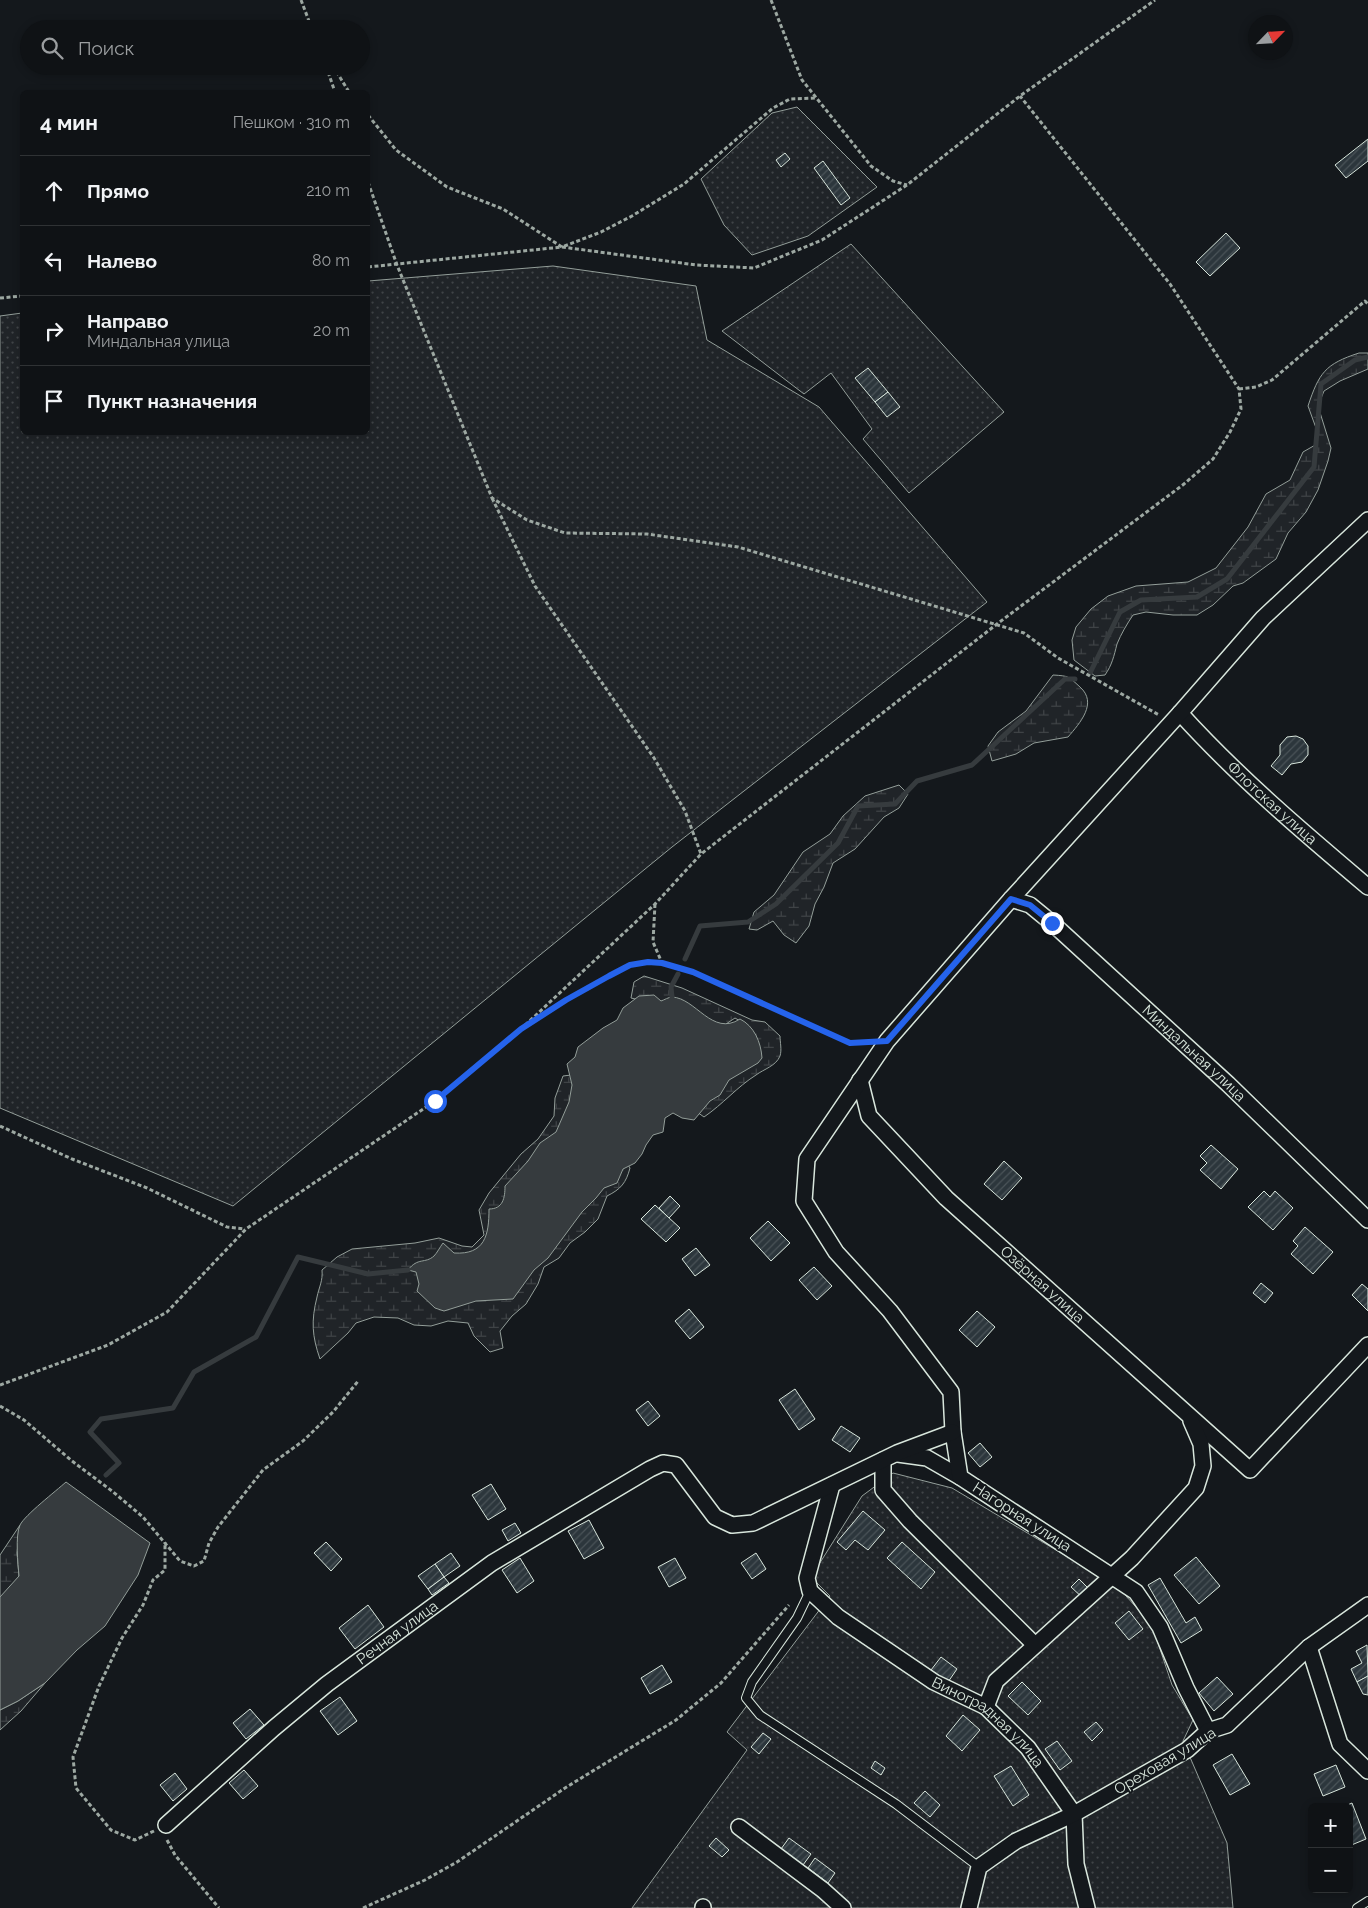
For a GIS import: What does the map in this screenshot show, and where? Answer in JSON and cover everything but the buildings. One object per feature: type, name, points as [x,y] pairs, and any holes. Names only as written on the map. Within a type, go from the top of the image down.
[{"type":"street","points":[[860,1080],[887,1041],[1011,899],[1180,713],[1263,618],[1368,520]]},
{"type":"street","name":"Флотская улица","points":[[1180,713],[1215,752],[1258,792],[1368,887]]},
{"type":"street","name":"Миндальная улица","points":[[1011,899],[1030,905],[1059,929],[1228,1084],[1368,1220]]},
{"type":"street","name":"Нагорная улица","points":[[860,1080],[807,1159],[804,1201],[836,1252],[890,1311],[951,1392],[953,1432],[960,1477],[1136,1592],[1160,1627],[1186,1688],[1208,1731]]},
{"type":"street","name":"Озёрная улица","points":[[860,1080],[869,1116],[946,1198],[1250,1470],[1368,1345]]},
{"type":"street","points":[[986,1706],[996,1681],[1132,1558],[1196,1488],[1203,1466],[1201,1444],[1190,1417]]},
{"type":"street","points":[[810,1591],[807,1578],[832,1485],[890,1457],[953,1432]]},
{"type":"street","points":[[890,1457],[927,1458],[960,1477]]},
{"type":"street","points":[[890,1457],[882,1468],[883,1490],[910,1521],[1035,1645]]},
{"type":"street","name":"Речная улица","points":[[166,1825],[274,1728],[327,1684],[492,1563],[650,1469],[663,1463],[676,1465],[715,1518],[732,1525],[753,1523],[832,1485]]},
{"type":"street","name":"Виноградная улица","points":[[810,1591],[838,1617],[934,1682],[986,1706],[1028,1748],[1074,1814]]},
{"type":"street","name":"Ореховая улица","points":[[979,1867],[1016,1841],[1074,1814],[1187,1750],[1208,1731],[1226,1726],[1309,1647],[1368,1605]]},
{"type":"street","points":[[1309,1647],[1340,1744],[1368,1771]]},
{"type":"street","points":[[1074,1814],[1076,1864],[1088,1908]]},
{"type":"street","points":[[739,1827],[844,1908]]},
{"type":"street","points":[[972,1906],[979,1867]]},
{"type":"lane","points":[[810,1591],[797,1618],[752,1682],[746,1698],[760,1715],[896,1804],[979,1867]]},
{"type":"lane","points":[[1357,1908],[1368,1901]]},
{"type":"path","points":[[301,0],[309,20]]},
{"type":"path","points":[[771,0],[802,80],[872,166],[893,181],[908,185]]},
{"type":"path","points":[[370,267],[562,247],[696,265],[754,268],[822,240],[908,185],[1020,96],[1155,0]]},
{"type":"path","points":[[329,75],[334,90]]},
{"type":"path","points":[[339,75],[349,90]]},
{"type":"path","points":[[0,1385],[108,1345],[167,1312],[246,1229],[435,1101],[521,1029],[655,904],[701,854],[997,624],[1184,484],[1213,459],[1230,432],[1241,409],[1239,390],[1170,284],[1020,96]]},
{"type":"path","points":[[562,247],[601,232],[632,216],[684,184],[773,108],[790,99],[816,98]]},
{"type":"path","points":[[370,118],[396,150],[447,187],[503,209],[562,247]]},
{"type":"path","points":[[370,188],[397,264],[492,498],[535,586],[654,758],[685,811],[701,854]]},
{"type":"path","points":[[0,294],[6,297]]},
{"type":"path","points":[[0,298],[20,296]]},
{"type":"path","points":[[1239,390],[1256,387],[1272,380],[1365,301],[1368,304]]},
{"type":"path","points":[[492,498],[527,520],[565,533],[647,534],[738,547],[997,624],[1024,633],[1058,658],[1162,716],[1180,713]]},
{"type":"path","points":[[655,904],[653,942],[662,963]]},
{"type":"path","points":[[521,1029],[566,1000],[630,965],[648,962],[662,963],[693,972],[850,1043],[887,1041]]},
{"type":"path","points":[[0,1126],[72,1159],[147,1188],[227,1226],[246,1229]]},
{"type":"path","points":[[0,1406],[24,1420],[72,1461],[112,1491],[143,1517],[180,1561],[194,1566],[204,1561],[209,1543],[218,1527],[263,1470],[303,1441],[333,1412],[359,1380]]},
{"type":"path","points":[[165,1542],[165,1570],[153,1580],[144,1605],[122,1638],[99,1686],[73,1757],[76,1788],[111,1830],[135,1840],[166,1825],[167,1838],[175,1855],[219,1908]]},
{"type":"path","points":[[363,1908],[425,1880],[457,1862],[565,1788],[676,1720],[720,1683],[791,1602]]},
{"type":"green space","points":[[797,107],[877,187],[808,236],[752,255],[724,225],[701,179],[772,113]]},
{"type":"green space","points":[[851,244],[1004,412],[909,493],[863,439],[872,429],[831,373],[804,394],[722,331]]},
{"type":"green space","points":[[553,266],[696,286],[707,340],[819,407],[987,602],[672,847],[233,1206],[0,1108],[0,316],[20,313],[20,435],[370,435],[370,281]]},
{"type":"green space","points":[[1359,353],[1368,353],[1368,369],[1340,381],[1324,391],[1318,406],[1331,448],[1328,461],[1318,490],[1306,512],[1288,533],[1276,559],[1243,583],[1233,586],[1213,605],[1197,615],[1146,612],[1133,615],[1117,644],[1111,664],[1105,675],[1095,676],[1074,660],[1072,640],[1076,627],[1091,609],[1108,596],[1136,586],[1188,582],[1216,568],[1248,527],[1266,494],[1290,480],[1303,452],[1317,444],[1316,428],[1308,406],[1320,378],[1325,371],[1338,361]]},
{"type":"green space","points":[[1053,675],[1068,677],[1085,693],[1087,706],[1082,719],[1068,737],[1034,743],[1016,754],[992,761],[988,746],[998,732],[1026,711]]},
{"type":"green space","points":[[899,785],[908,794],[899,808],[884,817],[855,849],[833,863],[815,904],[809,926],[796,943],[784,935],[773,921],[757,930],[749,929],[754,912],[774,895],[803,852],[830,834],[843,816],[865,796]]},
{"type":"green space","points":[[644,976],[682,988],[752,1020],[765,1022],[780,1036],[780,1056],[773,1065],[743,1085],[704,1117],[697,1112],[747,1025],[735,1018],[723,1026],[656,1004],[631,998],[634,982]]},
{"type":"green space","points":[[571,1075],[576,1089],[565,1128],[539,1151],[521,1185],[509,1187],[509,1208],[496,1217],[492,1234],[481,1254],[462,1270],[435,1261],[425,1273],[424,1290],[440,1300],[452,1301],[453,1285],[461,1280],[477,1282],[510,1274],[529,1257],[534,1262],[545,1258],[570,1218],[600,1189],[615,1179],[626,1162],[630,1168],[627,1178],[616,1191],[607,1196],[598,1219],[570,1243],[559,1258],[544,1267],[538,1284],[526,1304],[512,1316],[500,1331],[503,1348],[490,1352],[474,1336],[468,1323],[448,1321],[431,1326],[414,1325],[398,1318],[374,1317],[356,1323],[320,1359],[315,1343],[313,1321],[322,1270],[337,1257],[352,1249],[415,1243],[439,1238],[462,1246],[472,1247],[484,1235],[479,1210],[489,1193],[521,1154],[538,1139],[554,1116],[555,1098],[563,1076]]},
{"type":"green space","points":[[893,1473],[952,1488],[1118,1587],[1152,1625],[1172,1685],[1193,1720],[1183,1741],[1227,1843],[1233,1908],[632,1908],[747,1750],[727,1732],[830,1596],[811,1577],[862,1496]]},
{"type":"green space","points":[[20,1525],[17,1553],[19,1576],[0,1620],[0,1555]]},
{"type":"green space","points":[[45,1683],[21,1711],[0,1730],[0,1710],[18,1701]]},
{"type":"shaded area","points":[[654,995],[661,1001],[672,997],[681,999],[704,1015],[721,1023],[730,1023],[740,1019],[756,1035],[762,1058],[758,1063],[729,1080],[720,1095],[710,1101],[694,1120],[682,1118],[673,1113],[665,1118],[663,1132],[653,1135],[635,1163],[623,1169],[617,1183],[604,1188],[582,1212],[548,1258],[534,1270],[513,1299],[476,1301],[444,1311],[435,1308],[417,1291],[419,1284],[416,1272],[408,1270],[415,1263],[428,1260],[434,1256],[443,1243],[454,1253],[473,1251],[479,1247],[486,1235],[489,1209],[494,1209],[500,1205],[504,1199],[505,1186],[528,1161],[540,1143],[556,1132],[569,1102],[572,1085],[567,1064],[575,1057],[578,1047],[617,1020],[623,1008],[639,996]]},
{"type":"shaded area","points":[[66,1482],[150,1543],[138,1575],[105,1626],[77,1650],[45,1683],[18,1701],[0,1710],[0,1597],[19,1576],[18,1530],[28,1515]]},
{"type":"waterway","points":[[1090,673],[1120,612],[1141,600],[1197,597],[1227,579],[1314,467],[1321,384],[1355,360],[1368,357]]},
{"type":"waterway","points":[[685,959],[700,926],[748,922],[776,904],[838,843],[858,806],[895,804],[917,781],[972,765],[1065,679],[1075,679]]},
{"type":"waterway","points":[[672,997],[671,987],[678,974]]},
{"type":"waterway","points":[[106,1475],[119,1463],[90,1432],[101,1419],[173,1408],[194,1372],[256,1337],[298,1257],[368,1274],[408,1270]]},
{"type":"route","points":[[435,1101],[521,1029],[566,1000],[630,965],[648,962],[662,963],[693,972],[850,1043],[887,1041],[1011,899],[1030,905],[1052,923]]}]
